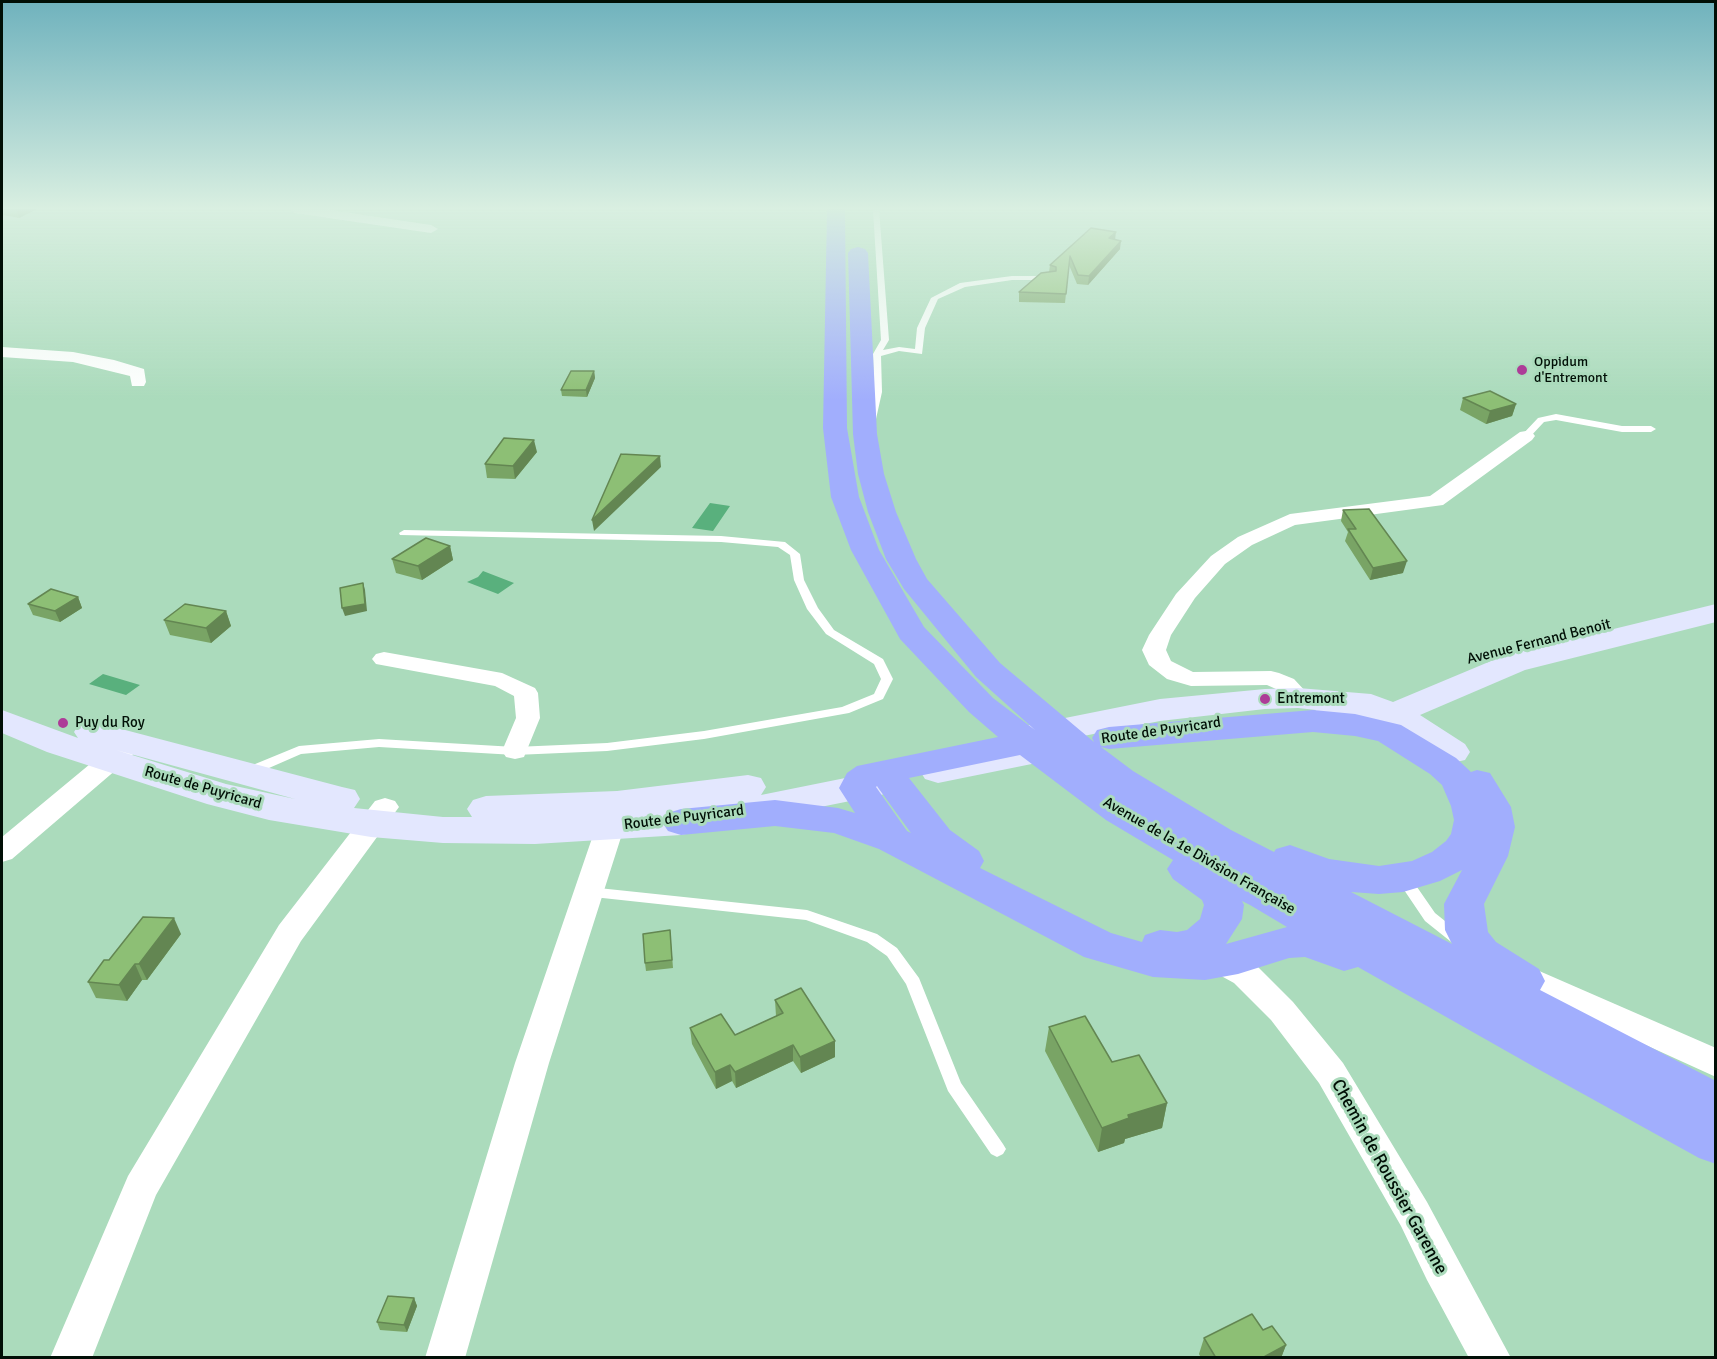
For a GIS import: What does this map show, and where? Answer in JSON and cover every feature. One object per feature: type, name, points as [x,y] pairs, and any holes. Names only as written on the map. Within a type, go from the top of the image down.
[{"type":"highway","points":[[836,272],[835,428],[845,497],[865,550],[911,632],[933,665],[1016,751],[1096,751],[1313,721],[1376,716],[1409,744],[1443,766],[1457,779],[1470,806],[1473,820],[1470,836],[1460,851],[1436,867],[1403,878],[1351,879],[1322,872],[1274,852],[1096,751],[1060,734],[1013,692],[968,647],[915,583],[901,559],[882,512],[871,474],[867,447],[858,272]]},
{"type":"highway","points":[[1096,751],[1077,799],[1217,891],[1224,905],[1222,920],[1215,930],[1199,944],[1204,953]]},
{"type":"highway","name":"Avenue de la 1e Division Française","points":[[1096,751],[1119,811],[1180,848],[1554,1056],[1716,1143]]},
{"type":"highway","name":"Avenue de la 1e Division Française","points":[[1096,751],[1217,839],[1716,1103]]},
{"type":"highway","points":[[1452,752],[1469,771],[1492,807],[1496,827],[1489,856],[1464,904],[1463,918],[1471,941],[1481,953],[1501,967],[1716,1103]]},
{"type":"highway","points":[[873,781],[893,840]]},
{"type":"highway","points":[[873,781],[936,839],[968,863],[1022,893],[1107,931],[1155,945],[1204,953],[1305,941],[1325,946],[1554,1056]]},
{"type":"highway","points":[[681,822],[776,813],[838,821],[893,840],[1099,946],[1153,961],[1189,964],[1204,953]]},
{"type":"main road","name":"Avenue Fernand Benoit","points":[[1376,716],[1417,679],[1471,658],[1600,625],[1716,602]]},
{"type":"main road","name":"Avenue Fernand Benoit","points":[[1376,716],[1514,663],[1716,613]]},
{"type":"main road","points":[[1452,752],[1438,726],[1436,714],[1439,705],[1453,688]]},
{"type":"main road","points":[[1096,751],[1160,710],[1265,699],[1298,698],[1409,723],[1452,752]]},
{"type":"main road","name":"Route de Puyricard","points":[[2,706],[269,807],[331,818],[430,810],[472,818],[560,818],[614,815],[681,822],[873,781],[1096,751]]},
{"type":"main road","name":"Route de Puyricard","points":[[2,721],[145,761],[244,773],[324,796],[378,816],[466,831],[535,831],[745,787],[1096,751]]},
{"type":"main road","points":[[614,815],[873,781]]},
{"type":"street","points":[[2,352],[73,357],[114,364],[138,373],[138,382]]},
{"type":"street","points":[[1298,698],[1285,684],[1270,678],[1191,679],[1175,674],[1161,665],[1154,650],[1160,635],[1187,594],[1218,560],[1245,542],[1290,520],[1436,501],[1526,435]]},
{"type":"street","points":[[384,659],[502,680],[526,693],[528,718],[515,751]]},
{"type":"street","points":[[2,852],[145,761]]},
{"type":"street","points":[[445,1358],[532,1064],[614,815]]},
{"type":"street","points":[[70,1358],[78,1344],[141,1188],[290,933],[378,816]]},
{"type":"street","name":"Chemin de Roussier Garenne","points":[[1204,953],[1245,974],[1282,1011],[1331,1073],[1414,1214],[1440,1267],[1491,1358]]},
{"type":"street","points":[[1501,967],[1716,1063]]},
{"type":"lane","points":[[867,447],[878,392],[877,354],[885,340],[880,272]]},
{"type":"lane","points":[[877,354],[899,349],[919,352],[921,328],[935,298],[963,285],[1012,278],[1050,278]]},
{"type":"lane","points":[[1526,435],[1541,420],[1556,417],[1622,429],[1651,429]]},
{"type":"lane","points":[[244,773],[299,750],[379,743],[515,751],[618,746],[704,735],[845,710],[879,696],[887,679],[879,662],[830,632],[813,609],[799,580],[795,554],[782,544],[721,539],[404,533]]},
{"type":"lane","points":[[1403,878],[1430,917],[1448,934],[1501,967]]},
{"type":"lane","points":[[589,892],[807,915],[872,938],[892,952],[913,982],[954,1086],[997,1149]]},
{"type":"shaded area","points":[[710,503],[730,506],[713,531],[692,528]]},
{"type":"shaded area","points":[[483,571],[514,583],[498,594],[467,582],[478,577]]},
{"type":"shaded area","points":[[103,674],[140,685],[126,695],[89,684]]},
{"type":"building","points":[[1068,272],[1066,294],[1019,292],[1041,273]]},
{"type":"building","points":[[1077,272],[1092,272],[1089,276],[1078,275]]},
{"type":"building","points":[[571,371],[594,371],[586,390],[561,390]]},
{"type":"building","points":[[1490,391],[1516,404],[1490,411],[1463,398]]},
{"type":"building","points":[[504,438],[534,440],[513,466],[485,464]]},
{"type":"building","points":[[621,454],[660,456],[592,520]]},
{"type":"building","points":[[1369,509],[1407,561],[1373,568],[1348,529],[1356,529],[1343,510]]},
{"type":"building","points":[[426,538],[450,546],[418,566],[392,559]]},
{"type":"building","points":[[363,583],[365,604],[342,608],[340,588]]},
{"type":"building","points":[[51,589],[78,597],[55,611],[28,604]]},
{"type":"building","points":[[185,604],[226,611],[206,628],[164,620]]},
{"type":"building","points":[[143,917],[174,918],[139,964],[135,964],[119,985],[88,982],[104,960],[109,960]]},
{"type":"building","points":[[670,930],[672,960],[645,963],[643,934]]},
{"type":"building","points":[[801,988],[835,1041],[800,1057],[793,1045],[735,1072],[730,1065],[715,1072],[690,1028],[721,1014],[735,1035],[783,1013],[775,1000]]},
{"type":"building","points":[[1085,1016],[1112,1062],[1139,1055],[1167,1103],[1128,1115],[1129,1118],[1102,1128],[1049,1027]]},
{"type":"building","points":[[388,1296],[414,1298],[404,1325],[377,1322]]},
{"type":"building","points":[[1252,1314],[1263,1330],[1272,1326],[1286,1345],[1262,1358],[1216,1358],[1204,1338]]},
{"type":"place","name":"Oppidum d'Entremont","points":[[1522,370]]},
{"type":"place","name":"Entremont","points":[[1265,699]]},
{"type":"place","name":"Puy du Roy","points":[[63,723]]}]
